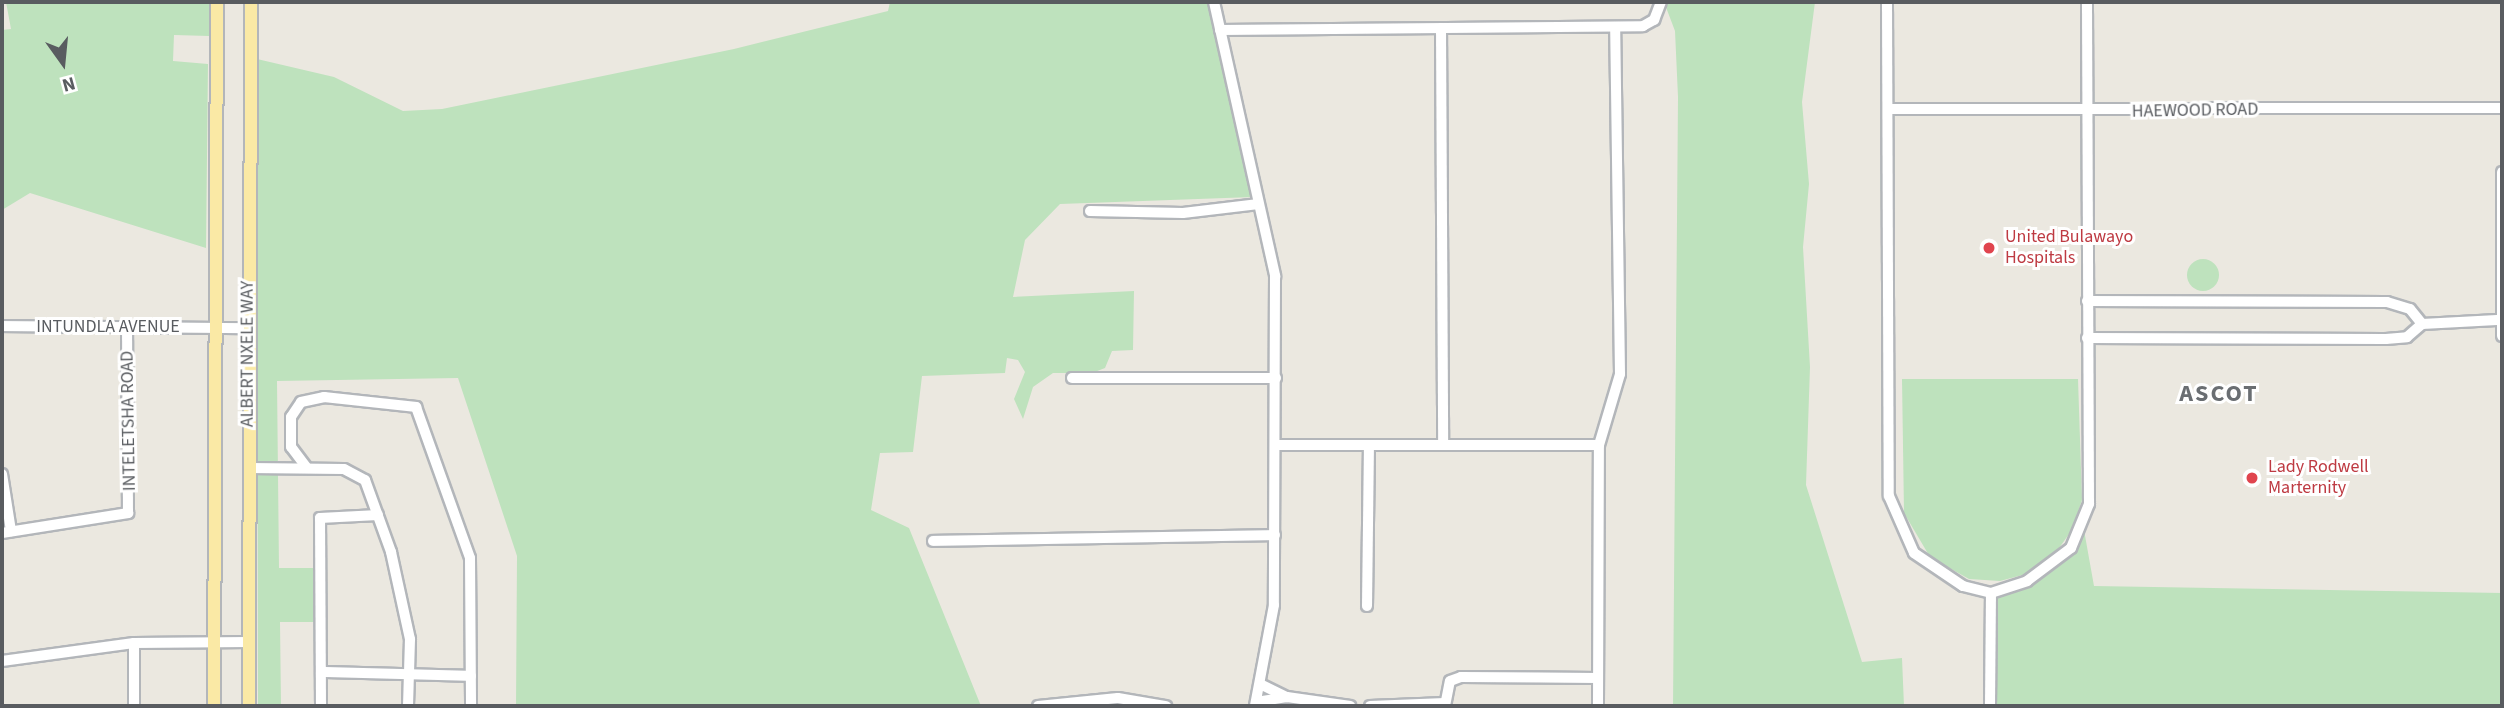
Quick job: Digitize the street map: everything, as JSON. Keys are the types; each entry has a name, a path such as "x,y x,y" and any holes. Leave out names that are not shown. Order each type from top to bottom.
{"main road":[{"name":"ALBERT NXELE WAY","path":"214,706 217,2"},
{"name":"ALBERT NXELE WAY","path":"249,706 247,328 251,2"}],"street":[{"path":"1214,2 1275,275 1273,633 1255,704 1287,697"},
{"path":"1220,30 1615,27 1654,20 1661,2"},
{"path":"1887,2 1889,496 1914,553 1963,586 1991,593 2048,569 2082,528 2088,504 2085,112 2087,2"},
{"path":"1598,706 1599,445 1620,374 1615,27"},
{"path":"1441,28 1443,445"},
{"name":"HAEWOOD ROAD","path":"1889,109 2085,112 2502,108"},
{"path":"2502,172 2497,320 2502,336"},
{"path":"1090,211 1184,213 1258,204"},
{"path":"2087,301 2387,302 2410,309 2422,324"},
{"path":"2087,338 2386,339 2407,337 2422,324 2497,320"},
{"name":"INTUNDLA AVENUE","path":"2,326 247,328"},
{"name":"INTELETSHA ROAD","path":"6,532 130,511 127,326"},
{"path":"1072,378 1276,378"},
{"path":"307,468 291,447 291,417 301,402 324,397 416,407 470,558 471,706"},
{"path":"1276,445 1599,445"},
{"path":"1367,606 1369,445"},
{"path":"249,468 307,468 360,474 378,515 402,596 411,673 408,706"},
{"path":"2,474 6,532"},
{"path":"321,706 320,518 378,515"},
{"path":"933,541 1275,536"},
{"path":"1990,706 1991,593"},
{"path":"2,662 135,643 249,642"},
{"path":"134,706 135,643"},
{"path":"321,672 471,676"},
{"path":"1370,706 1445,705 1450,681 1461,677 1598,678"},
{"path":"1260,684 1287,697 1350,706"},
{"path":"1038,706 1118,698 1166,706"}],"green space":[{"path":"6,2 210,2 209,36 174,35 173,61 208,64 206,248 30,193 2,210 2,30 11,29"},
{"path":"890,2 1207,2 1253,197 1060,204 1025,240 1013,297 1134,291 1133,350 1112,351 1105,368 1092,373 1053,373 1033,387 1023,419 1014,399 1025,372 1018,360 1007,358 1005,373 922,376 913,452 880,453 871,510 909,528 981,706 516,706 517,556 458,378 277,381 279,568 319,568 319,622 280,622 281,706 258,706 257,59 334,77 403,111 442,109 734,49 888,11"},
{"path":"1664,2 1815,2 1802,102 1809,184 1803,247 1810,367 1806,485 1862,662 1902,658 1904,706 1673,706 1678,97 1675,31"},
{"path":"2203,259 2214,264 2219,275 2214,286 2203,291 2192,286 2187,275 2192,264"},
{"path":"1902,379 2078,379 2082,500 2072,530 2054,555 2030,573 2000,581 1969,579 1930,557 1904,513"},
{"path":"2084,530 2094,586 2502,593 2502,706 1995,706 1997,594 2050,571"}],"place":[{"name":"United Bulawayo Hospitals","path":"1989,248"},
{"name":"Lady Rodwell Marternity","path":"2252,478"}],"district":[{"name":"ASCOT","path":"2219,394"}]}
